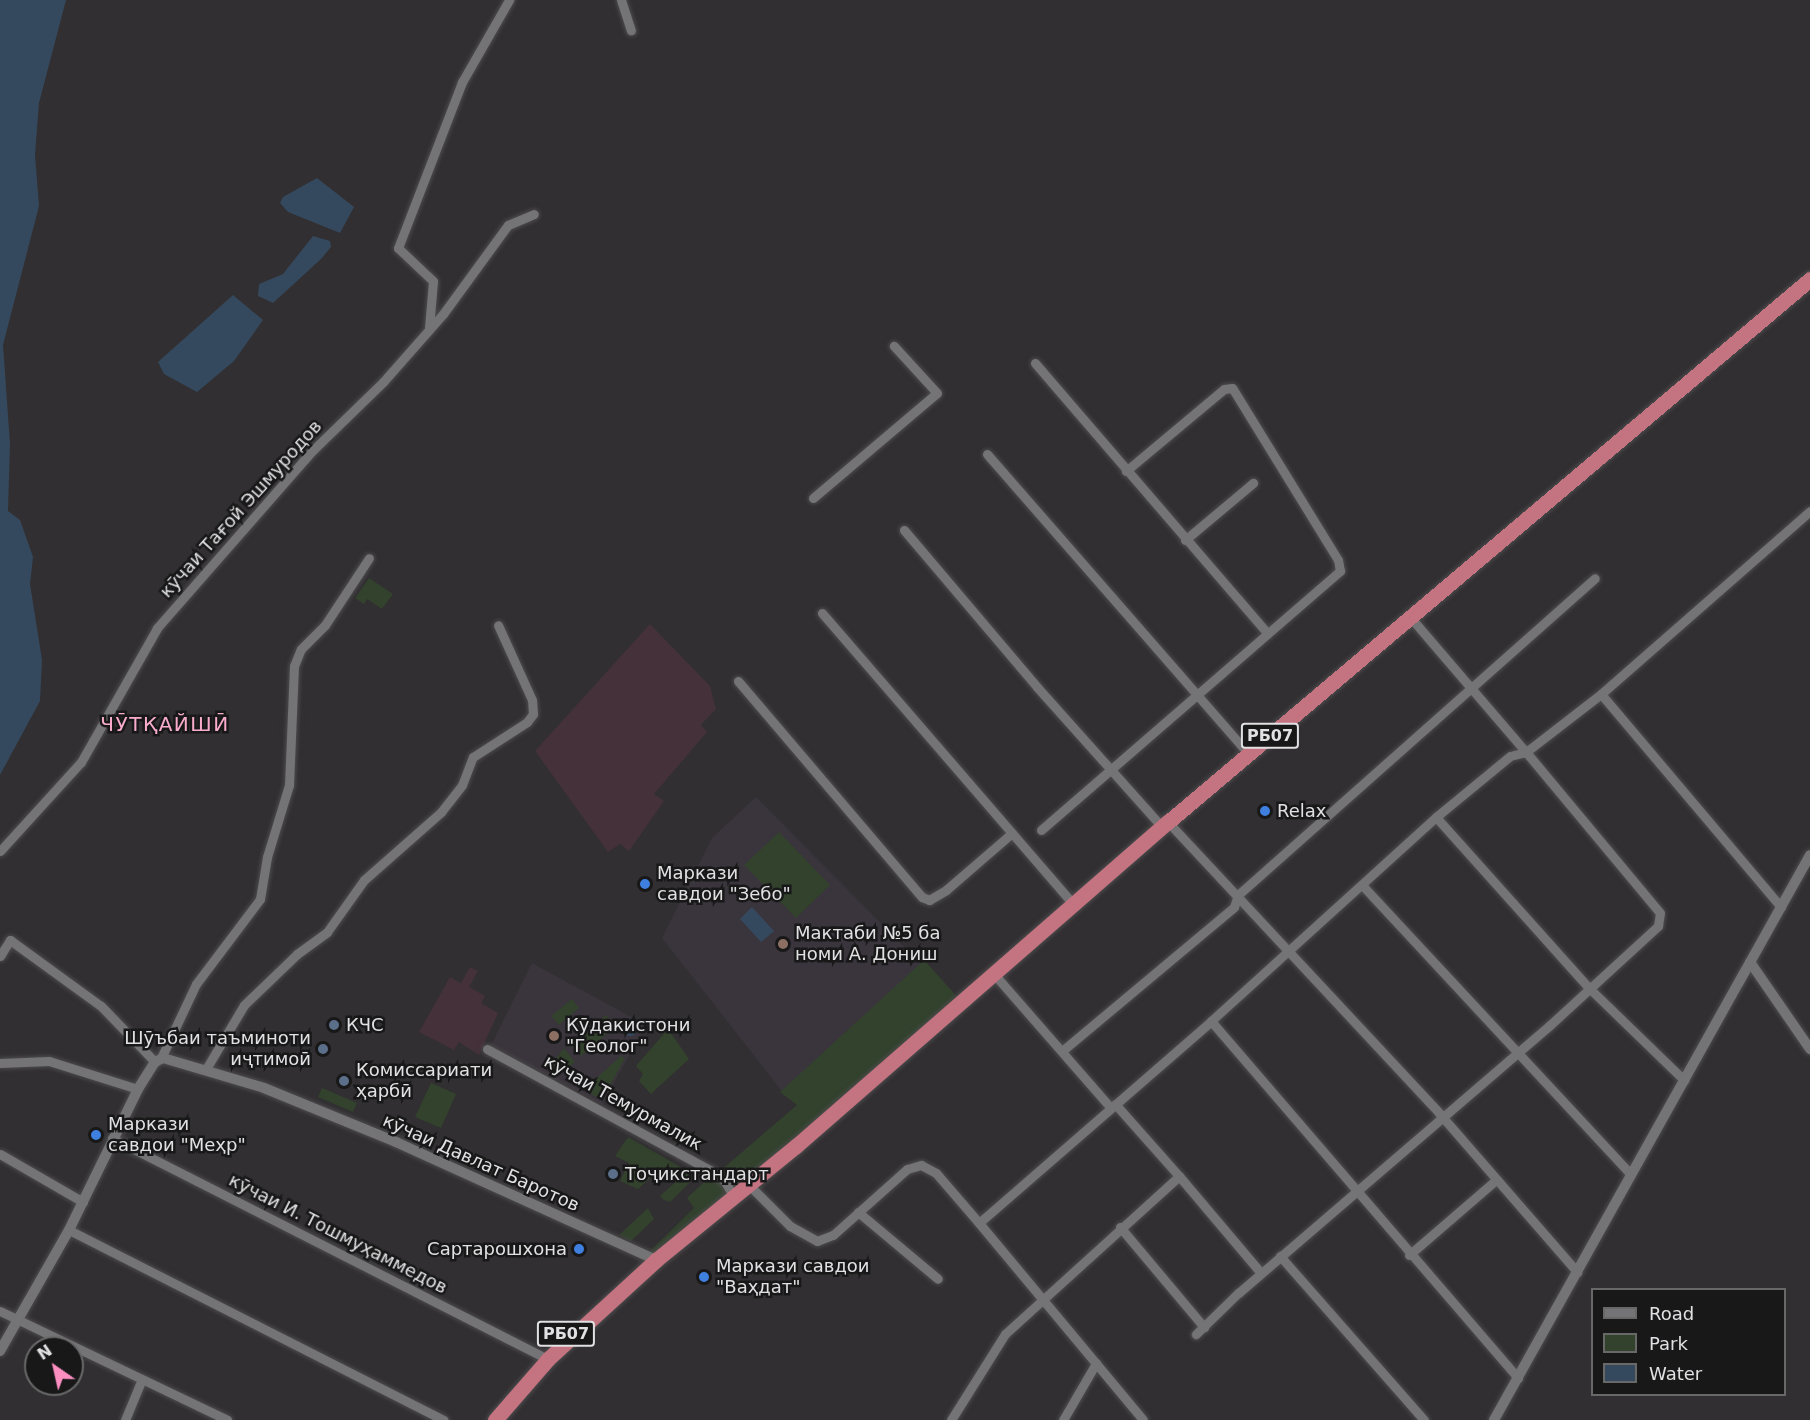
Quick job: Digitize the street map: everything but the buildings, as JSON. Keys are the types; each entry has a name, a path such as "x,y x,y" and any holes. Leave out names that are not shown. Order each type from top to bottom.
{"highway":[{"name":"РБ07","path":"487,1420 546,1357 656,1260 749,1185 1165,825 1810,279"},
{"name":"РБ07","path":"495,1420 546,1357"}],"street":[{"path":"429,328 433,281 398,248 462,82 509,0"},
{"path":"621,0 631,30"},
{"name":"кӯчаи Тағой Эшмуродов","path":"0,851 81,762 157,628 312,451 383,382 429,328 508,225 524,215 534,214"},
{"path":"813,498 936,393 894,346"},
{"path":"1035,363 1266,632"},
{"path":"1041,830 1266,632 1333,581 1340,571 1338,560 1238,392 1224,389 1126,471"},
{"path":"987,454 1249,754"},
{"path":"1185,540 1253,483"},
{"path":"979,1223 1211,1021 1436,817 1510,756 1526,752 1601,694 1810,511"},
{"path":"904,530 1110,769 1238,895 1441,1116 1577,1272"},
{"path":"0,1351 69,1230 112,1138 138,1089 158,1060 196,984 260,899 267,857 289,785 294,666 301,649 325,625 369,558"},
{"path":"1062,1051 1234,907 1238,895 1595,578"},
{"path":"822,613 1074,904"},
{"path":"1196,1334 1280,1256 1516,1054 1658,926 1660,913 1411,618"},
{"path":"206,1069 244,1005 297,954 327,932 364,880 441,812 462,785 473,757 527,722 533,714 532,700 498,625"},
{"path":"738,681 922,897 929,900 946,890 1012,833"},
{"path":"1601,694 1782,907"},
{"path":"1436,817 1588,987 1684,1080"},
{"path":"1494,1420 1810,855"},
{"path":"1362,885 1516,1054 1631,1174"},
{"path":"0,956 10,940 101,1006 158,1060"},
{"path":"1750,962 1810,1049"},
{"path":"994,974 1062,1051 1179,1176 1261,1273"},
{"path":"1211,1021 1408,1255 1518,1378"},
{"name":"кӯчаи Темурмалик","path":"487,1049 714,1173 724,1179 734,1197"},
{"name":"кӯчаи Давлат Баротов","path":"158,1060 206,1069 264,1088 396,1142 656,1260"},
{"path":"0,1063 49,1061 138,1089"},
{"name":"кӯчаи И. Тошмуҳаммедов","path":"112,1138 546,1357"},
{"path":"0,1154 83,1202"},
{"path":"749,1185 790,1226 810,1240 832,1235 907,1169 921,1165 936,1173 1143,1420"},
{"path":"951,1420 994,1348 1043,1298 1179,1176"},
{"path":"1408,1255 1496,1180"},
{"path":"858,1212 938,1279"},
{"path":"1120,1227 1204,1327"},
{"path":"69,1230 444,1420"},
{"path":"1280,1256 1424,1420"},
{"path":"0,1311 227,1420"},
{"path":"1063,1420 1096,1363"},
{"path":"125,1420 142,1379"}],"shaded area":[{"path":"650,624 710,686 716,709 701,725 707,732 654,794 664,801 629,851 620,844 608,852 535,751"},
{"name":"Мактаби №5 ба номи А. Дониш","path":"756,797 930,973 788,1099 662,938 712,838"},
{"path":"532,963 646,1025 602,1104 491,1045"},
{"path":"470,967 478,971 469,987 485,996 481,1003 498,1013 479,1055 459,1042 454,1050 419,1032 450,977 461,983"}],"green space":[{"path":"369,578 393,594 382,609 367,599 364,604 355,598"},
{"path":"779,832 830,885 796,918 744,865"},
{"path":"924,960 961,1001 735,1193 719,1172 797,1105 780,1092"},
{"path":"572,999 579,1008 559,1025 551,1016"},
{"path":"606,1015 616,1026 581,1056 572,1046"},
{"path":"668,1029 689,1059 651,1094 639,1081 643,1074 636,1066"},
{"path":"564,1048 575,1062 561,1072 545,1063 549,1057 555,1060"},
{"path":"621,1056 625,1058 602,1100 583,1090"},
{"path":"431,1083 456,1094 441,1128 415,1117"},
{"path":"322,1088 357,1103 353,1112 318,1097"},
{"path":"628,1137 686,1170 675,1180 662,1167 638,1189 620,1181 629,1163 615,1156"},
{"path":"689,1170 698,1174 670,1202 664,1200 660,1196"},
{"path":"714,1173 734,1197 656,1260 645,1256 694,1208 687,1198"},
{"path":"648,1208 654,1219 631,1241 619,1235"}],"water":[{"path":"0,0 66,0 39,103 35,155 39,206 3,345 10,444 8,511 20,520 33,557 30,584 42,660 40,701 0,775"},
{"path":"317,178 354,207 340,233 288,212 280,203 283,197"},
{"path":"313,236 330,241 331,247 321,259 273,303 258,296 259,284 283,274"},
{"path":"233,295 263,320 234,361 197,392 164,374 158,362"},
{"path":"752,907 774,931 761,942 740,919"},
{"path":"630,1018 636,1021 639,1027 636,1033 630,1036 624,1033 621,1027 624,1021"}],"place":[{"name":"Relax","path":"1265,811"},
{"name":"Маркази савдои \"Зебо\"","path":"645,884"},
{"name":"Мактаби №5 ба номи А. Дониш","path":"783,944"},
{"name":"КЧС","path":"334,1025"},
{"name":"Кӯдакистони \"Геолог\"","path":"554,1036"},
{"name":"Шӯъбаи таъминоти иҷтимоӣ","path":"323,1049"},
{"name":"Комиссариати ҳарбӣ","path":"344,1081"},
{"name":"Маркази савдои \"Меҳр\"","path":"96,1135"},
{"name":"Тоҷикстандарт","path":"613,1174"},
{"name":"Сартарошхона","path":"579,1249"},
{"name":"Маркази савдои \"Ваҳдат\"","path":"704,1277"}],"district":[{"name":"ЧӮТҚАЙШӢ","path":"165,724"}]}
